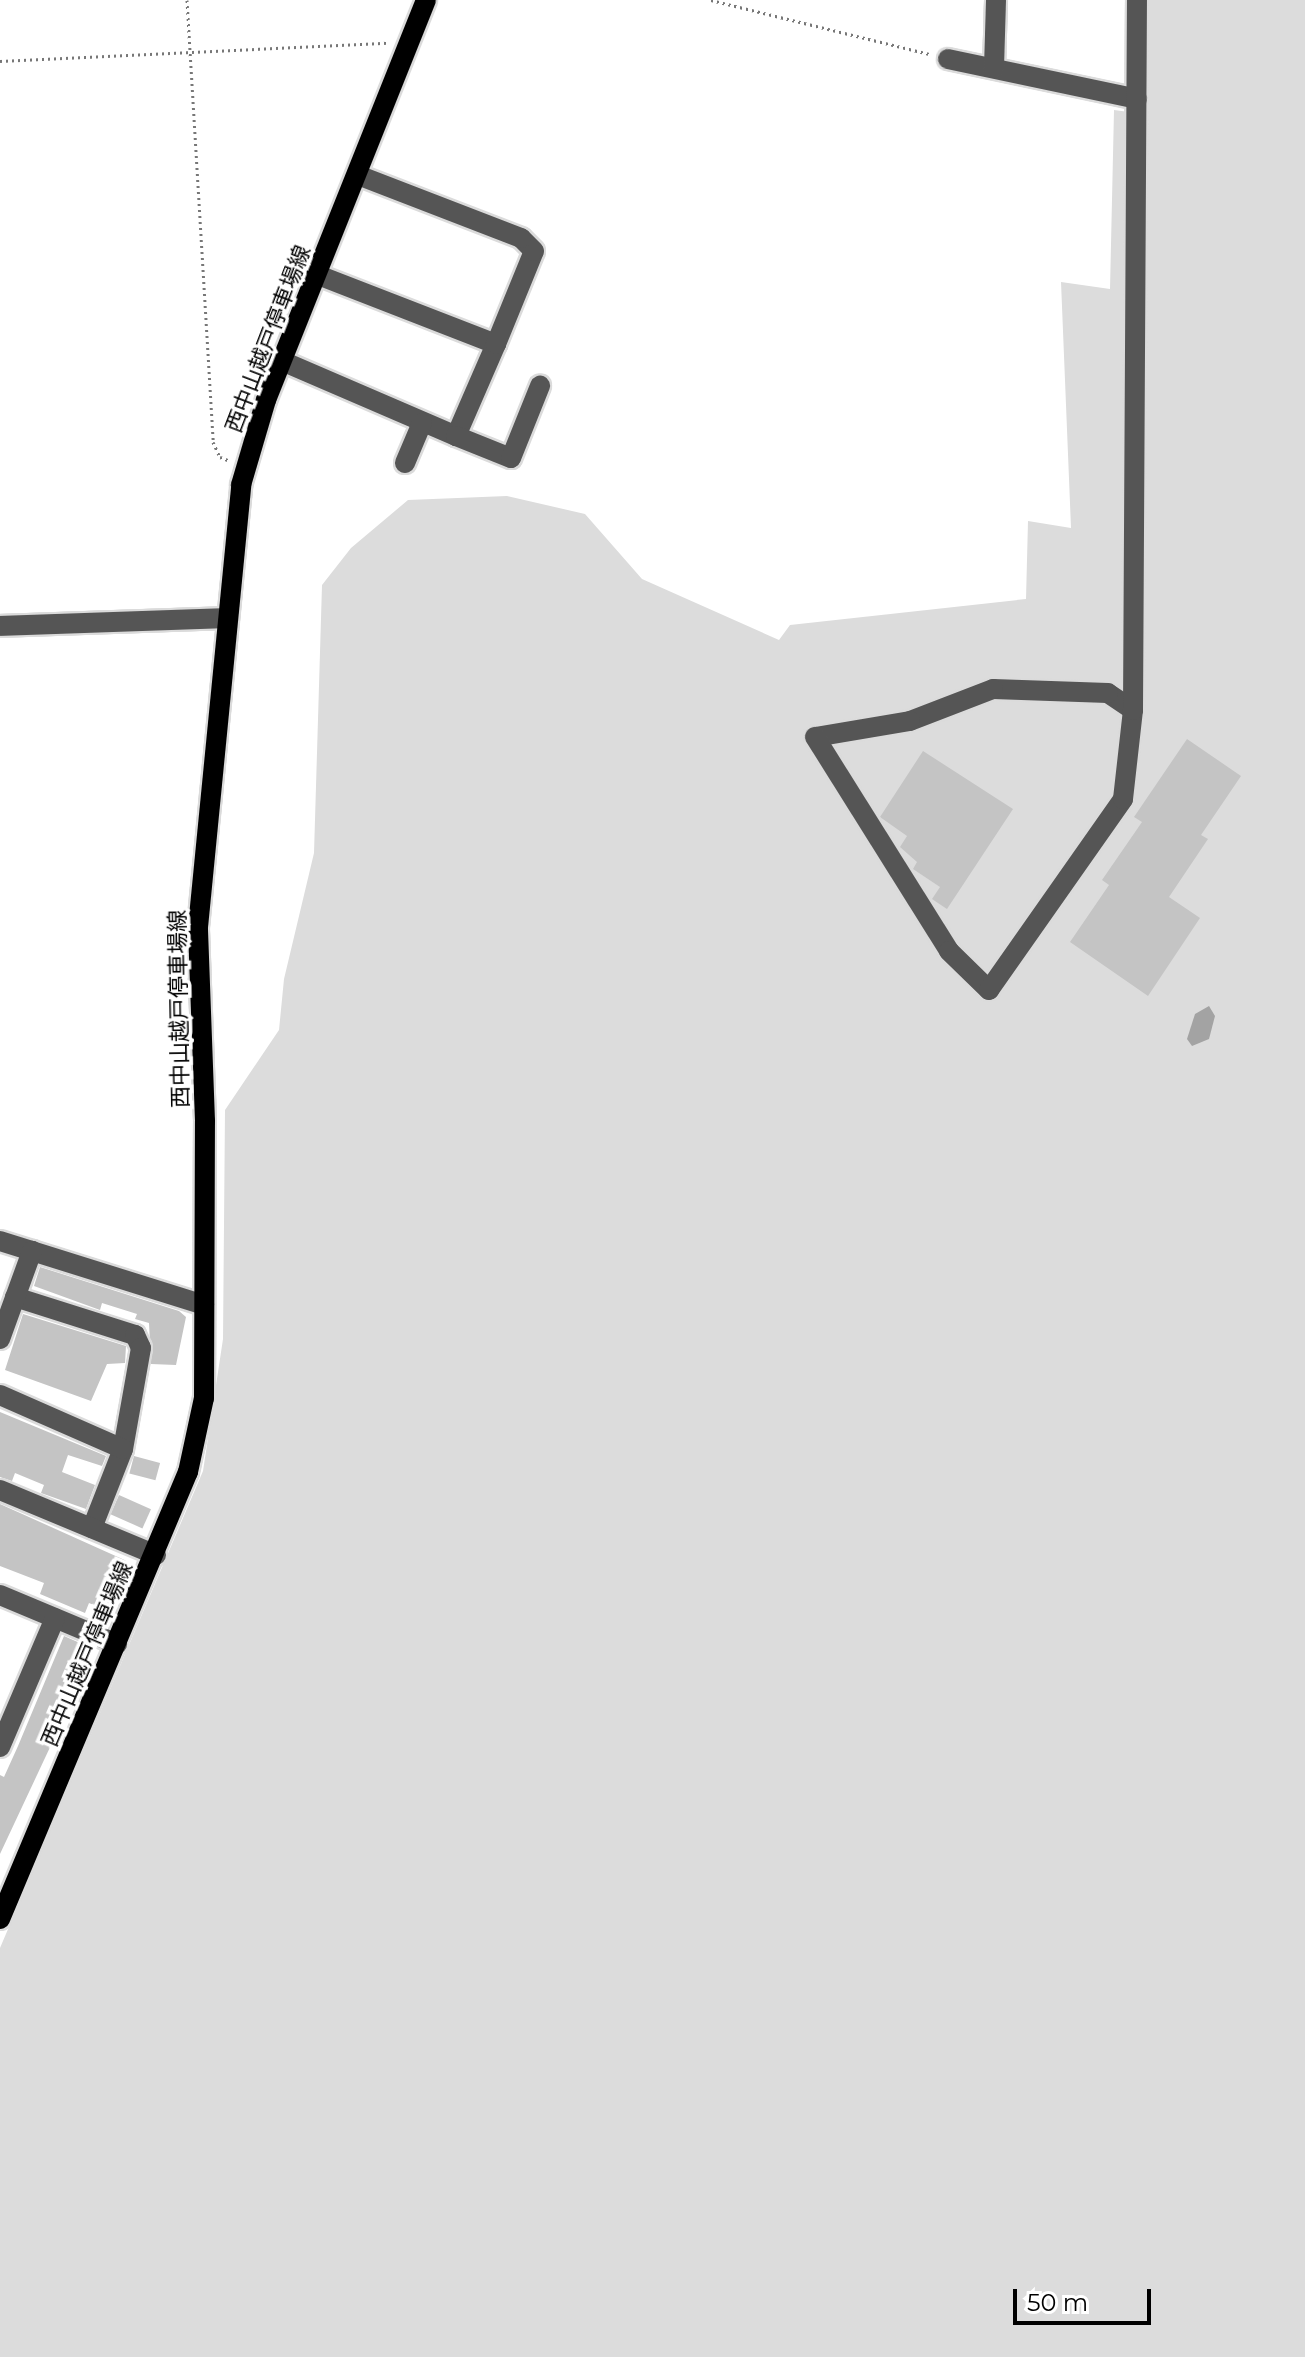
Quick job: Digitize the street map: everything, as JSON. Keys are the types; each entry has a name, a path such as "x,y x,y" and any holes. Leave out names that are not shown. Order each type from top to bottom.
{"main road":[{"name":"西中山越戸停車場線","path":"0,1919 156,1555 188,1472 204,1398 205,1121 198,927 226,618 246,467 282,361 412,42 426,0"}],"street":[{"path":"994,68 996,0"},
{"path":"1133,710 1108,693 993,689 910,721 815,737 949,951 989,990 1123,799 1133,710 1137,0"},
{"path":"948,59 1137,99"},
{"path":"358,175 521,238 534,251 456,436"},
{"path":"318,275 496,344"},
{"path":"282,361 422,423 511,458 540,386"},
{"path":"405,463 422,423"},
{"path":"0,626 226,618"},
{"path":"0,1241 204,1305"},
{"path":"0,1339 32,1251"},
{"path":"15,1297 135,1335 141,1348 123,1449 92,1528"},
{"path":"0,1395 123,1449"},
{"path":"0,1490 156,1555"},
{"path":"0,1595 117,1644"},
{"path":"0,1747 7,1712 55,1618"}],"path":[{"path":"187,0 213,442 220,457 246,467"},
{"path":"711,0 948,59"},
{"path":"0,61 412,42"}],"shaded area":[{"path":"1146,0 1305,0 1305,2357 0,2357 0,1948 203,1471 223,1339 225,1110 279,1030 284,979 314,853 322,585 351,548 408,500 507,496 585,514 642,579 779,640 790,625 1026,599 1028,521 1071,528 1061,282 1110,289 1114,110 1144,114"},
{"path":"1209,1006 1215,1016 1209,1039 1192,1046 1187,1039 1195,1014"}],"building":[{"path":"1187,739 1241,776 1201,835 1208,839 1169,897 1200,918 1148,996 1070,942 1109,885 1102,880 1142,822 1134,817"},
{"path":"923,751 1013,809 947,909 932,899 940,887 913,869 917,862 900,847 907,836 880,817"},
{"path":"40,1267 179,1311 186,1317 176,1365 151,1364 149,1323 135,1319 137,1314 102,1303 100,1310 34,1286"},
{"path":"23,1314 126,1346 125,1363 107,1364 91,1401 5,1370"},
{"path":"0,1412 106,1456 102,1466 68,1455 62,1472 95,1485 86,1509 41,1493 44,1485 15,1473 12,1481 0,1477"},
{"path":"134,1456 160,1463 155,1480 129,1473"},
{"path":"119,1495 151,1509 142,1528 110,1514"},
{"path":"0,1504 129,1562 106,1610 89,1603 85,1613 40,1594 44,1583 0,1566"},
{"path":"64,1636 89,1647 52,1743 0,1854 0,1775 4,1777"}]}
